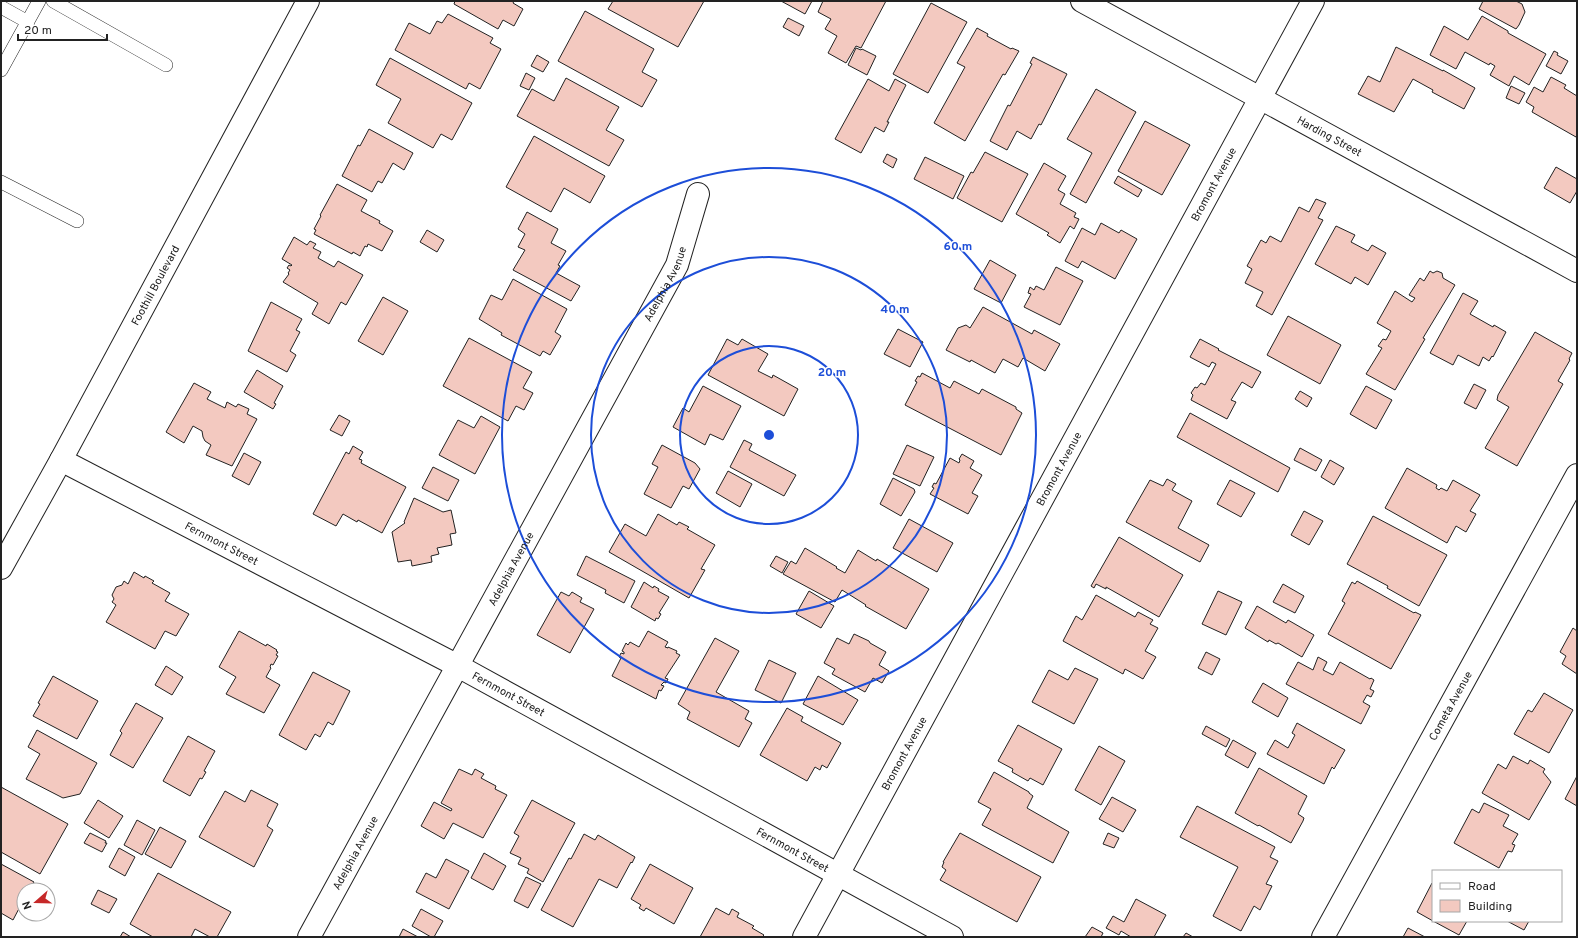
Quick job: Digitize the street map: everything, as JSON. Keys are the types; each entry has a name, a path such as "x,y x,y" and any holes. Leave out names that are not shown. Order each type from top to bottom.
{"street":[{"name":"Foothill Boulevard","path":"1,568 62,460 308,1"},
{"name":"Harding Street","path":"1082,1 1577,271"},
{"name":"Bromont Avenue","path":"804,937 1313,1"},
{"name":"Adelphia Avenue","path":"309,937 677,265 698,194"},
{"name":"Fernmont Street","path":"62,460 458,666 952,937"},
{"name":"Cometa Avenue","path":"1323,937 1577,475"}],"lane":[{"path":"1,70 39,1"},
{"path":"53,1 166,65"},
{"path":"1,7 28,22"},
{"path":"1,182 77,221"}],"building":[{"path":"455,1 514,1 513,3 523,9 514,26 503,20 498,29 454,4"},
{"path":"613,1 704,1 678,47 608,9"},
{"path":"781,1 812,1 805,14"},
{"path":"823,1 886,1 861,48 856,46 846,63 828,53 837,36 825,29 831,19 818,12"},
{"path":"1483,1 1516,1 1522,4 1525,12 1516,29 1479,9"},
{"path":"931,3 967,22 928,93 893,74"},
{"path":"585,11 654,49 642,72 657,80 642,107 558,61"},
{"path":"448,14 493,38 490,43 501,49 480,89 469,83 466,89 395,50 409,23 430,34 437,21 442,23"},
{"path":"1482,16 1508,31 1508,33 1546,54 1529,85 1514,76 1509,86 1490,75 1495,66 1490,63 1489,65 1465,52 1456,69 1430,55 1444,26 1468,40"},
{"path":"788,18 804,26 799,36 783,27"},
{"path":"977,28 988,34 987,36 1011,49 1012,48 1019,51 1005,75 1003,74 965,141 934,123 965,67 957,63"},
{"path":"1396,47 1443,70 1475,88 1464,109 1432,92 1433,90 1413,79 1394,112 1358,94 1368,76 1380,82"},
{"path":"856,48 862,49 876,56 867,75 848,65"},
{"path":"1554,51 1558,53 1557,55 1568,61 1561,74 1546,66"},
{"path":"537,55 549,62 543,72 531,66"},
{"path":"1033,57 1067,74 1041,125 1039,124 1031,139 1017,131 1007,150 990,141 1008,105 1010,106 1032,64 1030,63"},
{"path":"390,58 472,103 452,140 441,134 433,148 388,123 401,99 376,85"},
{"path":"526,73 535,78 529,90 520,86"},
{"path":"1551,77 1566,85 1564,88 1577,96 1576,137 1532,112 1534,107 1526,102 1534,87 1543,92"},
{"path":"566,78 619,107 606,130 624,140 609,166 517,116 532,89 554,101"},
{"path":"868,79 889,91 895,79 906,85 887,122 889,122 884,132 875,127 861,153 835,139"},
{"path":"1511,86 1525,93 1519,104 1506,98"},
{"path":"1096,89 1136,112 1086,203 1070,194 1092,153 1067,139"},
{"path":"1145,121 1190,145 1162,195 1118,171"},
{"path":"369,129 413,153 404,170 393,163 382,183 378,181 372,192 342,176 358,145 360,146"},
{"path":"534,136 605,176 590,203 564,188 551,212 506,187"},
{"path":"985,152 1028,174 1002,222 957,198 971,172 973,173"},
{"path":"887,154 897,159 893,168 883,162"},
{"path":"925,157 964,176 953,199 914,179"},
{"path":"1044,163 1066,176 1058,190 1065,194 1060,204 1076,213 1074,217 1079,219 1074,229 1070,226 1060,243 1047,235 1049,233 1016,214"},
{"path":"1556,167 1577,179 1577,191 1570,203 1544,188"},
{"path":"1118,176 1142,190 1138,197 1114,183"},
{"path":"337,184 367,200 361,211 380,221 379,223 393,231 382,251 368,244 367,247 365,246 360,256 353,252 352,254 314,234 316,230 314,229 321,216 320,215"},
{"path":"1316,199 1326,203 1318,218 1323,220 1272,315 1256,306 1263,292 1245,283 1252,269 1247,266 1261,240 1266,243 1270,236 1281,242 1299,207 1309,212"},
{"path":"527,212 558,229 551,243 566,251 558,265 560,266 556,273 580,286 571,301 513,270 525,250 518,247 525,234 518,229"},
{"path":"1101,223 1119,233 1121,230 1137,239 1115,279 1082,261 1078,268 1065,261 1082,228 1095,235"},
{"path":"1336,226 1355,235 1351,242 1368,251 1372,245 1386,253 1368,285 1355,277 1351,284 1315,264"},
{"path":"427,230 444,240 437,252 420,242"},
{"path":"294,237 307,245 310,241 316,244 313,248 321,252 318,258 334,267 338,261 363,275 346,305 341,302 329,324 312,314 318,303 283,282 289,274 288,273 290,270 287,268 289,265 292,265 282,259"},
{"path":"990,260 1016,275 1001,303 974,289"},
{"path":"1056,267 1083,281 1060,325 1024,307 1031,294 1028,293 1030,287 1034,290 1036,286 1044,290"},
{"path":"1430,271 1433,273 1437,271 1442,273 1443,278 1455,285 1423,338 1425,339 1395,390 1366,374 1382,348 1378,346 1383,339 1386,340 1391,331 1377,323 1395,291 1412,302 1415,298 1409,295 1420,278 1424,281"},
{"path":"513,279 567,309 555,332 561,336 550,355 543,351 540,356 501,335 502,333 479,319 491,295 502,300"},
{"path":"1463,293 1478,301 1470,314 1493,327 1494,325 1506,332 1493,357 1492,356 1489,361 1483,357 1479,366 1458,355 1453,365 1430,353"},
{"path":"383,297 408,311 383,355 358,341"},
{"path":"271,302 302,319 296,330 300,332 290,351 296,355 287,372 248,351"},
{"path":"983,307 1032,334 1034,330 1060,344 1045,371 1023,358 1018,367 1003,359 995,373 971,360 970,362 946,350 958,328 966,325 970,328"},
{"path":"1288,316 1341,345 1320,384 1267,355"},
{"path":"898,329 923,342 910,367 884,354"},
{"path":"1535,332 1572,353 1569,359 1570,360 1558,381 1563,384 1517,466 1485,448 1509,407 1497,400 1498,395"},
{"path":"469,338 532,372 523,388 533,393 524,410 516,406 508,421 443,386"},
{"path":"727,339 738,345 742,339 768,354 758,371 772,378 773,375 798,389 784,416 708,375"},
{"path":"1200,339 1261,372 1252,388 1242,382 1231,400 1236,402 1227,419 1191,400 1193,395 1191,393 1195,387 1197,388 1201,383 1205,385 1216,364 1212,362 1209,367 1190,357"},
{"path":"257,370 283,386 274,403 276,404 273,409 244,392"},
{"path":"922,373 950,388 954,381 979,394 982,389 1016,407 1016,409 1022,413 1001,455 905,405 917,382 915,381"},
{"path":"194,383 211,392 207,399 225,408 227,402 236,407 238,404 249,409 247,414 257,419 232,466 206,455 211,445 205,441 202,431 193,426 184,443 166,432"},
{"path":"1474,384 1486,390 1476,409 1464,403"},
{"path":"703,386 741,406 723,440 710,434 705,445 673,427 683,408 689,412"},
{"path":"1366,386 1392,400 1376,429 1350,414"},
{"path":"1300,391 1312,398 1307,407 1295,399"},
{"path":"1190,413 1290,468 1278,492 1177,437"},
{"path":"339,415 350,421 342,436 330,430"},
{"path":"481,416 500,427 475,474 439,455 458,420 474,428"},
{"path":"744,440 752,444 749,450 796,475 784,496 730,467"},
{"path":"662,445 695,463 700,469 689,489 683,486 671,508 644,494 658,467 652,464"},
{"path":"907,445 934,457 920,486 893,474"},
{"path":"353,446 363,452 359,459 362,460 361,463 406,487 382,533 343,514 336,526 313,514 346,452 349,454"},
{"path":"1300,448 1322,460 1316,471 1294,460"},
{"path":"244,453 261,462 249,485 232,476"},
{"path":"962,454 974,461 970,468 982,475 972,493 978,496 968,514 930,494 934,488 932,487 934,483 936,484 950,458 959,463 959,459"},
{"path":"1330,460 1344,468 1334,485 1321,477"},
{"path":"433,467 459,480 448,501 422,488"},
{"path":"1407,468 1437,485 1436,488 1439,490 1441,488 1447,491 1453,480 1480,495 1470,511 1476,514 1466,532 1456,526 1447,543 1385,508"},
{"path":"728,471 752,484 740,507 716,493"},
{"path":"893,478 914,489 915,492 901,516 880,504"},
{"path":"1167,479 1176,484 1172,490 1192,501 1178,528 1209,545 1200,562 1126,522 1150,480 1163,486"},
{"path":"1230,480 1255,493 1241,517 1217,504"},
{"path":"414,498 443,512 451,510 456,533 450,534 452,545 437,548 439,554 431,556 432,562 412,566 411,560 398,562 392,532 405,523 404,522"},
{"path":"1304,511 1323,521 1309,545 1291,535"},
{"path":"658,514 677,525 679,522 689,527 687,529 715,545 701,569 705,570 689,598 609,552 625,524 646,536"},
{"path":"1373,516 1447,555 1419,606 1387,588 1388,586 1347,564"},
{"path":"909,519 953,543 937,572 893,548"},
{"path":"1119,537 1183,575 1159,617 1106,587 1106,589 1096,584 1094,588 1091,586"},
{"path":"805,548 845,573 858,550 876,561 877,559 929,589 906,629 865,606 866,605 842,590 835,602 783,574 791,561 796,564"},
{"path":"586,556 635,581 624,603 605,593 606,590 577,575"},
{"path":"776,556 788,562 782,573 770,566"},
{"path":"134,572 144,578 145,576 154,581 152,583 170,593 165,601 189,614 176,636 165,631 155,649 106,622 116,605 112,602 114,599 112,595 116,587 122,585 124,581 128,584"},
{"path":"1357,581 1414,613 1415,612 1421,615 1391,669 1328,634 1345,603 1342,601 1352,582 1355,584"},
{"path":"644,582 653,588 654,586 659,589 658,591 669,597 659,613 661,614 655,621 631,607"},
{"path":"1283,584 1304,596 1295,613 1273,602"},
{"path":"809,591 834,606 821,628 796,614"},
{"path":"1218,591 1242,602 1226,635 1202,624"},
{"path":"561,592 569,596 572,592 582,598 580,602 594,609 570,653 537,635"},
{"path":"1096,595 1135,617 1138,612 1153,620 1150,624 1158,628 1145,651 1156,657 1143,679 1125,669 1123,674 1063,641 1076,616 1082,620"},
{"path":"1257,606 1286,623 1288,620 1314,635 1302,657 1278,643 1276,644 1269,640 1268,642 1245,628"},
{"path":"1573,628 1577,631 1577,674 1562,664 1566,656 1560,652"},
{"path":"239,631 266,646 267,644 278,652 276,655 278,656 273,665 271,664 271,668 266,677 280,685 264,713 226,694 236,677 219,667"},
{"path":"648,631 668,642 665,647 677,651 676,653 680,655 665,678 668,679 666,683 664,682 661,685 664,686 661,691 659,690 656,699 612,676 621,658 619,657 621,653 624,654 622,651 626,643 628,645 630,642 639,647"},
{"path":"854,634 869,641 886,652 879,665 889,671 882,683 873,678 865,692 832,674 835,669 824,663 837,638 849,644"},
{"path":"715,638 739,651 716,692 749,711 745,719 752,723 739,747 687,719 690,712 678,704"},
{"path":"1206,652 1220,659 1212,675 1198,668"},
{"path":"1318,657 1327,662 1323,670 1333,675 1340,662 1374,680 1370,689 1374,691 1371,697 1367,695 1363,702 1370,706 1361,724 1286,684 1298,662 1313,670"},
{"path":"769,660 796,673 781,703 755,690"},
{"path":"166,666 183,677 172,695 155,685"},
{"path":"1075,668 1098,679 1074,724 1032,702 1049,670 1068,680"},
{"path":"313,672 350,691 333,725 328,722 320,737 315,734 306,750 279,735"},
{"path":"53,676 98,701 77,739 33,716 40,704 38,703"},
{"path":"818,676 858,700 843,725 803,704"},
{"path":"1263,683 1288,698 1278,717 1252,702"},
{"path":"1544,693 1573,710 1549,753 1514,734 1528,710 1532,712"},
{"path":"136,703 163,718 133,768 110,755 122,733 120,731"},
{"path":"787,708 803,717 801,721 841,743 827,768 822,765 820,770 815,767 807,781 760,755"},
{"path":"1297,723 1345,750 1334,769 1332,767 1324,784 1267,754 1275,740 1288,748 1295,735 1292,733"},
{"path":"1018,725 1062,749 1043,785 1030,778 1028,781 1012,772 1013,769 998,761"},
{"path":"1206,726 1230,739 1226,747 1202,734"},
{"path":"37,730 97,763 80,794 63,798 26,779 40,754 28,747"},
{"path":"188,736 215,751 204,771 206,772 202,779 200,778 190,796 163,781"},
{"path":"1233,740 1256,753 1248,768 1225,755"},
{"path":"1099,746 1125,761 1101,805 1075,790"},
{"path":"1513,756 1528,764 1530,760 1545,769 1543,772 1551,782 1529,820 1482,793 1498,764 1506,769"},
{"path":"1259,768 1307,796 1298,814 1304,818 1303,821 1291,843 1235,813"},
{"path":"459,769 472,775 475,769 484,774 481,778 496,786 495,789 507,795 483,838 453,823 444,839 421,826 434,802 451,811 452,809 441,803"},
{"path":"994,772 1029,792 1033,796 1027,808 1069,832 1053,863 982,825 991,809 978,802"},
{"path":"1577,776 1577,806 1565,799"},
{"path":"1,787 68,824 40,874 1,852"},
{"path":"251,790 278,804 267,826 273,830 254,867 199,837 225,791 245,802"},
{"path":"1112,797 1136,810 1123,832 1099,819"},
{"path":"98,800 123,816 109,838 84,823"},
{"path":"532,800 575,823 543,882 527,873 529,869 518,864 521,858 510,853 519,836 514,833"},
{"path":"1484,803 1509,815 1503,826 1518,834 1512,844 1515,845 1512,852 1508,851 1499,868 1454,843 1472,809 1479,813"},
{"path":"1197,806 1275,847 1270,857 1278,861 1266,884 1272,886 1260,910 1254,906 1241,931 1213,916 1238,867 1180,837"},
{"path":"137,820 155,830 142,855 124,845"},
{"path":"160,827 186,841 171,868 145,854"},
{"path":"90,833 106,841 105,843 107,843 102,852 84,843"},
{"path":"960,833 1041,877 1017,922 940,880 946,870 942,867 943,862"},
{"path":"1108,833 1119,838 1114,848 1103,844"},
{"path":"584,834 595,840 598,835 635,857 617,888 599,879 573,927 541,910 569,858 571,859"},
{"path":"119,848 135,857 125,876 109,867"},
{"path":"484,853 506,866 493,890 471,878"},
{"path":"446,859 469,871 449,909 416,892 426,873 436,878"},
{"path":"1,864 34,882 16,882 16,914 13,920 1,913"},
{"path":"650,864 693,888 674,924 646,908 644,911 639,908 641,905 631,899"},
{"path":"158,873 231,912 217,937 210,937 195,929 191,937 153,937 130,924"},
{"path":"526,877 541,884 528,908 514,901"},
{"path":"1432,883 1432,920 1417,912"},
{"path":"98,890 117,899 109,913 91,904"},
{"path":"1136,899 1166,915 1154,937 1131,937 1121,931 1119,935 1106,928 1113,916 1124,922"},
{"path":"716,908 729,915 732,909 739,913 737,917 754,926 752,928 764,935 762,937 700,937"},
{"path":"421,909 443,921 434,937 431,937 412,926"},
{"path":"1435,922 1466,922 1459,935"},
{"path":"1509,922 1528,922 1524,930"},
{"path":"1092,927 1103,933 1101,937 1085,937"},
{"path":"1408,928 1425,937 1403,937"},
{"path":"403,929 418,937 399,937"},
{"path":"123,932 131,937 120,937"},
{"path":"1186,933 1193,937 1183,937"}]}
